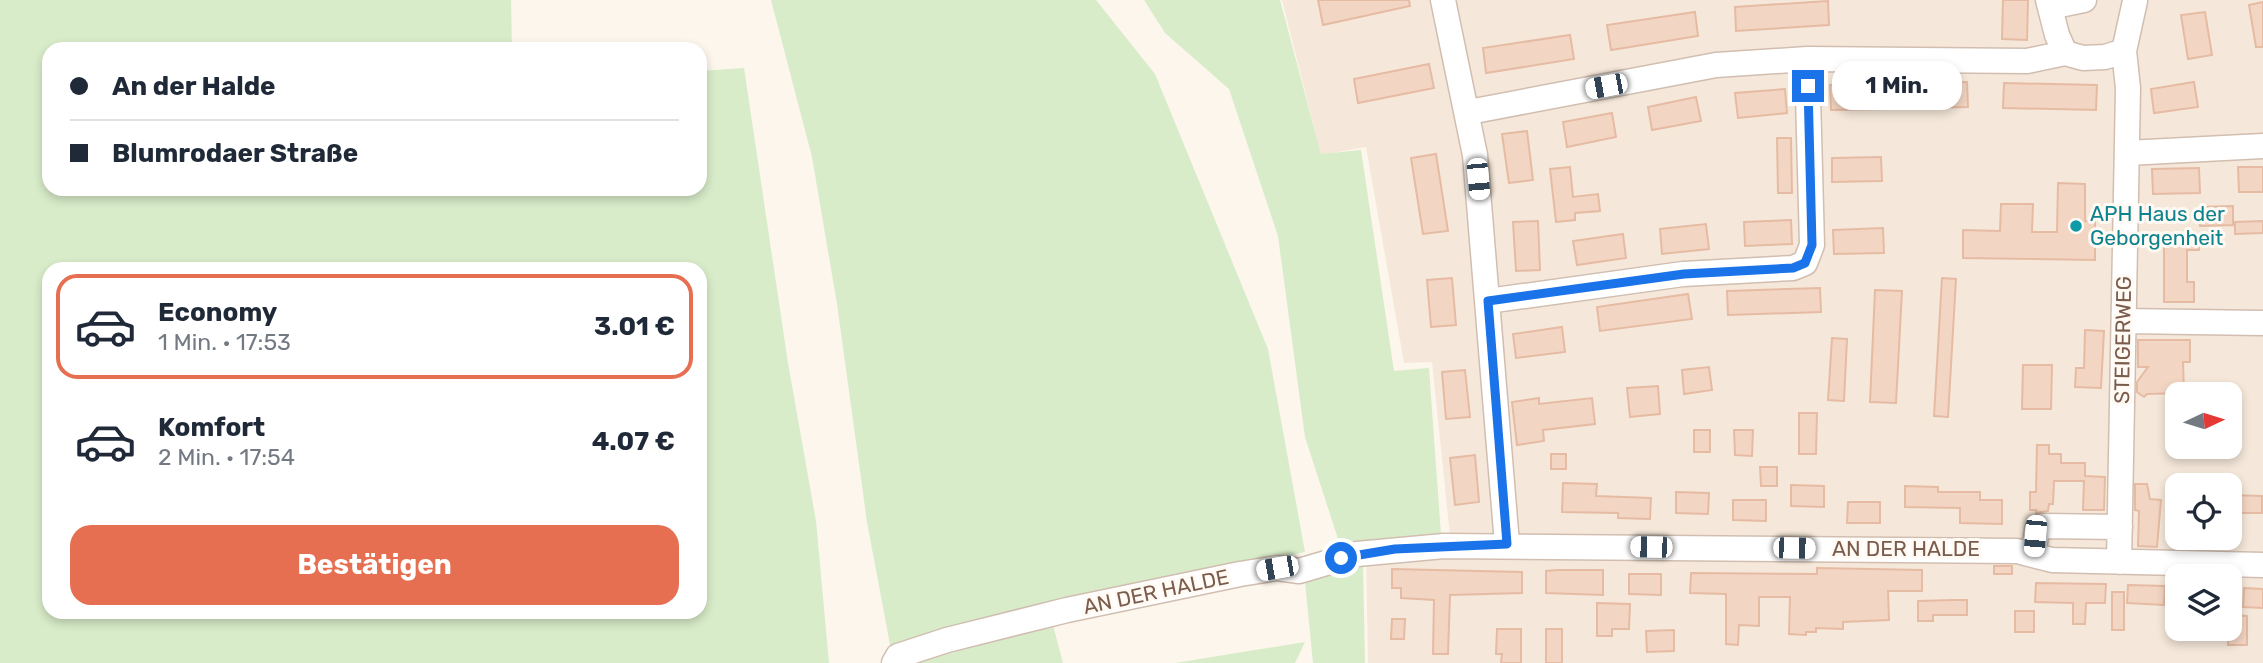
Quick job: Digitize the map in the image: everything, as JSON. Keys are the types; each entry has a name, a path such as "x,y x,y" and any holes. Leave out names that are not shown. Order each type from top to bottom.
{"street":[{"path":"1443,0 1469,112 1488,301 1507,544"},
{"path":"2065,53 2049,4 2084,0"},
{"name":"STEIGERWEG","path":"2119,562 2127,153 2124,51 2133,0"},
{"path":"1469,112 1716,65 1807,59 2027,61 2065,53 2083,58 2105,57 2124,51"},
{"path":"1488,301 1684,274 1793,268 1805,263 1812,245 1807,59"},
{"path":"2127,153 2263,146"},
{"path":"2123,321 2263,323"},
{"path":"2034,555 2037,530 2043,526 2120,527"},
{"name":"AN DER HALDE","path":"894,663 898,656 947,640 1240,574 1277,568 1299,571 1357,554 1395,549 1507,544 1992,550 2017,551 2052,560 2263,565"}],"shaded area":[{"path":"1282,0 2263,0 2263,663 1368,663 1366,546 1450,536 1432,362 1404,363 1366,147 1321,155"}],"green space":[{"path":"0,0 511,0 512,42 42,42 42,196 707,196 707,71 744,68 788,363 816,521 829,663 0,663"},
{"path":"771,0 1096,0 1155,74 1268,349 1305,552 1134,587 891,650 867,522 837,304 812,157"},
{"path":"1144,0 1280,0 1321,154 1361,150 1394,371 1429,368 1441,535 1340,545 1305,437 1278,236 1229,89 1165,33"},
{"path":"1363,564 1365,663 1313,663 1305,582"},
{"path":"1053,625 1063,663 913,663"},
{"path":"1305,642 1295,663 1175,663"}],"building":[{"path":"1318,0 1409,0 1410,6 1323,25"},
{"path":"2003,0 2028,0 2027,40 2002,39"},
{"path":"1828,1 1829,25 1736,31 1735,7"},
{"path":"2263,2 2263,47 2256,47 2249,5"},
{"path":"1695,12 1698,36 1611,50 1607,25"},
{"path":"2205,12 2212,55 2188,59 2181,15"},
{"path":"1570,35 1574,59 1486,73 1483,48"},
{"path":"1429,64 1434,88 1358,103 1354,79"},
{"path":"1967,82 1968,107 1924,108 1924,83"},
{"path":"2194,82 2198,107 2154,113 2151,89"},
{"path":"2004,83 2097,85 2096,110 2003,108"},
{"path":"1887,84 1888,109 1831,110 1830,85"},
{"path":"1785,89 1787,113 1738,118 1735,93"},
{"path":"1696,97 1701,121 1652,130 1648,107"},
{"path":"1612,113 1616,137 1567,147 1563,122"},
{"path":"1527,131 1533,180 1509,183 1502,134"},
{"path":"1777,138 1791,138 1792,193 1778,193"},
{"path":"1436,154 1448,231 1423,234 1411,158"},
{"path":"1881,157 1882,181 1832,182 1832,158"},
{"path":"1570,167 1573,197 1598,194 1600,211 1575,213 1575,220 1556,222 1550,169"},
{"path":"2238,167 2263,167 2263,192 2239,192"},
{"path":"2199,168 2200,193 2153,194 2152,169"},
{"name":"APH Haus der Geborgenheit","path":"2058,183 2085,184 2085,221 2095,221 2095,260 1963,258 1963,230 2000,231 2001,204 2033,204 2032,232 2057,232"},
{"path":"2233,206 2233,225 2200,226 2200,207"},
{"path":"1791,220 1792,244 1745,246 1744,222"},
{"path":"1538,221 1540,270 1516,271 1513,222"},
{"path":"2263,221 2263,233 2235,234 2235,222"},
{"path":"1706,224 1709,249 1662,254 1660,229"},
{"path":"1883,228 1884,253 1834,254 1833,230"},
{"path":"1623,234 1626,258 1577,265 1573,241"},
{"path":"2164,236 2199,236 2199,250 2187,250 2187,282 2194,282 2194,302 2164,302"},
{"path":"1452,278 1456,325 1431,327 1427,280"},
{"path":"1942,278 1956,279 1948,417 1934,416"},
{"path":"1820,288 1821,312 1728,315 1727,291"},
{"path":"1875,290 1902,291 1896,403 1870,402"},
{"path":"1688,294 1692,319 1600,331 1597,307"},
{"path":"1562,327 1565,352 1516,358 1513,334"},
{"path":"2085,330 2104,331 2101,388 2075,387 2076,368 2084,368"},
{"path":"1832,338 1847,339 1844,401 1828,400"},
{"path":"2138,340 2190,340 2190,362 2183,362 2184,382 2165,382 2165,394 2147,394 2144,397 2137,392 2137,382 2148,367 2138,367"},
{"path":"2023,365 2052,365 2051,409 2022,409"},
{"path":"1709,367 1712,390 1684,394 1682,370"},
{"path":"1465,370 1470,417 1446,419 1442,372"},
{"path":"1658,386 1660,414 1630,417 1627,388"},
{"path":"1539,398 1539,404 1592,398 1595,424 1543,430 1544,441 1517,445 1512,402"},
{"path":"1799,413 1817,413 1816,454 1799,454"},
{"path":"1694,430 1710,430 1710,452 1694,452"},
{"path":"1734,430 1753,430 1752,456 1735,455"},
{"path":"2037,445 2049,445 2049,454 2061,454 2061,463 2085,463 2085,476 2105,477 2104,510 2083,510 2084,481 2054,481 2053,504 2049,504 2048,511 2036,513 2036,510 2030,510 2030,492 2036,492"},
{"path":"1551,454 1566,454 1566,469 1551,469"},
{"path":"1475,455 1479,502 1455,505 1450,458"},
{"path":"1760,467 1777,467 1777,486 1761,486"},
{"path":"1563,483 1597,484 1596,496 1651,498 1650,519 1618,518 1618,513 1562,512"},
{"path":"2135,484 2147,484 2150,499 2161,500 2157,547 2138,546 2139,511 2135,510"},
{"path":"1791,485 1824,486 1824,507 1791,506"},
{"path":"1905,486 1938,487 1938,492 1980,492 1980,500 2002,500 2002,524 1960,523 1960,508 1905,507"},
{"path":"1676,492 1709,493 1708,514 1676,513"},
{"path":"2242,495 2262,496 2262,513 2242,513"},
{"path":"1733,500 1766,500 1766,521 1733,520"},
{"path":"1848,502 1880,502 1880,523 1847,523"},
{"path":"1994,566 2012,566 2012,574 1994,574"},
{"path":"1817,568 1922,570 1922,591 1888,591 1889,620 1843,622 1843,629 1816,628 1816,632 1806,632 1806,635 1789,634 1790,597 1759,597 1759,626 1739,625 1738,645 1726,644 1726,594 1690,593 1691,573 1817,574"},
{"path":"1392,569 1522,572 1522,593 1450,595 1448,654 1433,654 1434,600 1401,598 1401,588 1392,588"},
{"path":"1603,570 1603,595 1546,593 1546,571"},
{"path":"1629,574 1661,574 1661,595 1629,594"},
{"path":"2036,583 2106,584 2105,603 2086,603 2085,624 2073,624 2073,603 2035,602"},
{"path":"2128,585 2165,586 2164,605 2127,603"},
{"path":"2244,588 2263,589 2263,608 2243,607"},
{"path":"2112,592 2124,592 2124,630 2112,630"},
{"path":"1967,600 1967,615 1933,615 1933,621 1918,621 1918,601"},
{"path":"1597,603 1630,604 1629,629 1612,629 1612,636 1597,636"},
{"path":"2015,611 2034,611 2034,632 2015,632"},
{"path":"2242,616 2247,616 2247,645 2228,645 2228,641 2242,641"},
{"path":"1392,619 1405,619 1404,639 1391,639"},
{"path":"1497,629 1521,629 1521,663 1501,663 1502,654 1496,654"},
{"path":"1546,629 1562,629 1562,663 1546,663"},
{"path":"1674,630 1674,651 1647,652 1646,631"}],"place":[{"name":"APH Haus der Geborgenheit","path":"2076,226"}],"route":[{"path":"1341,558 1395,549 1507,544 1488,301 1684,274 1793,268 1805,263 1812,245 1808,86"}]}
